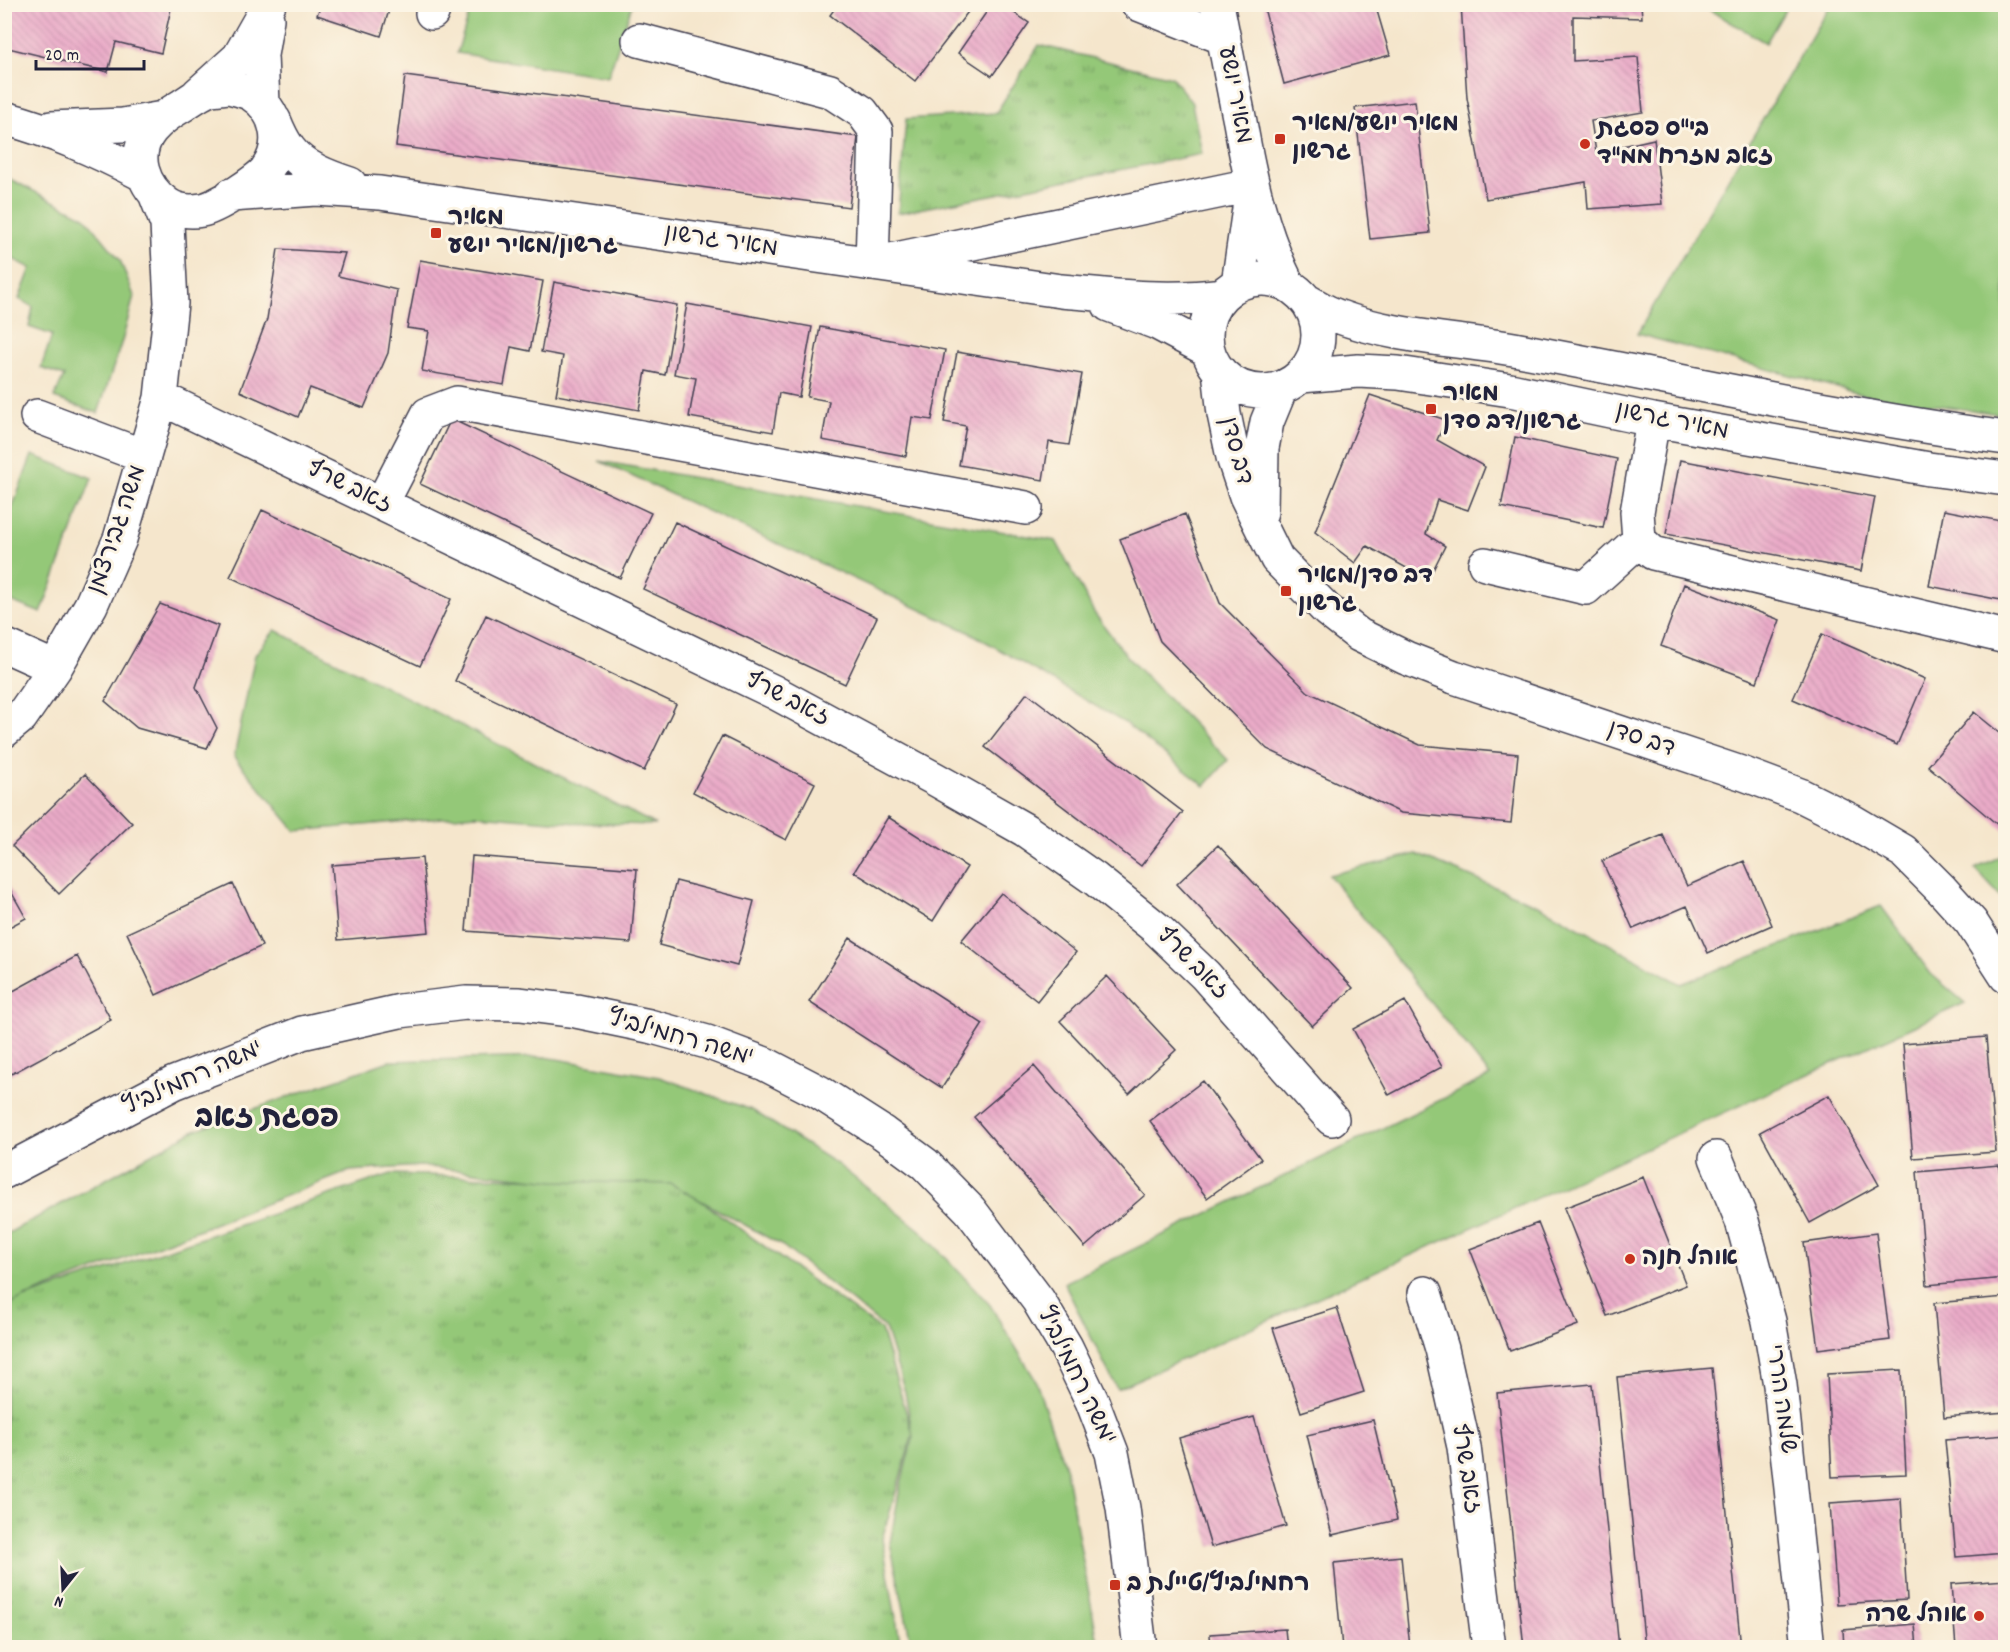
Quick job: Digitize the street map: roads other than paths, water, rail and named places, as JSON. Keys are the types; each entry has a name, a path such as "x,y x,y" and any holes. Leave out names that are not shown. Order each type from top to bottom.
{"street":[{"path":"195,97 238,57 269,4"},
{"path":"5,118 42,128 104,154 150,186 171,207 186,211 218,203 254,182 267,170 275,154 277,137 268,112 261,55 269,4"},
{"path":"1138,4 1224,38"},
{"name":"מאיר יושע","path":"1217,4 1251,185 1263,228 1275,259 1298,293"},
{"path":"639,40 830,91 862,112 876,131 872,264 1251,185"},
{"path":"150,186 141,165 142,147 150,131 162,118 195,97 211,89 229,87 249,93 268,112"},
{"name":"מאיר גרשון","path":"268,112 290,150 303,163 331,178 381,193"},
{"path":"42,128 123,125 162,118"},
{"name":"מאיר יושע","path":"1230,289 1245,245 1251,185"},
{"name":"משה גבירצמן","path":"4,732 21,717 55,668 92,605 120,539 161,398 171,303 167,224 150,186"},
{"name":"מאיר גרשון","path":"218,203 316,189 381,193 1061,291 1137,298 1188,299 1230,289"},
{"name":"משה גבירצמן","path":"171,303 186,250 218,203"},
{"path":"1255,279 1272,279 1298,293 1317,324 1317,348 1311,363 1291,382 1268,391 1248,389 1229,380 1214,361 1206,336 1213,307 1230,289 1255,279"},
{"name":"מאיר גרשון","path":"1061,291 1098,301 1157,324 1214,361"},
{"name":"מאיר גרשון","path":"1298,293 1335,316 1401,333 1517,350 1842,412 2006,438"},
{"name":"דב סדן","path":"1214,361 1233,457 1261,529 1277,559 1327,610 1368,640 1406,658 1454,677 1744,774 1800,795 1852,821 1903,851 1971,922 2006,976"},
{"name":"מאיר גרשון","path":"1291,382 1358,371 1398,373 1510,390 1653,420 1929,469 2006,479"},
{"name":"דב סדן","path":"1261,529 1260,480 1262,448 1267,422 1291,382"},
{"name":"זאב שרף","path":"161,398 774,692 935,778 1025,830 1095,879 1156,927 1213,984 1332,1119"},
{"path":"382,504 428,414 457,403 1026,508"},
{"path":"37,416 144,456"},
{"path":"1653,420 1637,512 1639,540 1653,553 2006,637"},
{"path":"1485,564 1587,588 1639,540"},
{"path":"4,645 55,668"},
{"name":"משה רחמילביץ'","path":"4,1172 174,1083 302,1033 400,1011 466,1003 520,1004 576,1011 707,1041 765,1064 819,1092 884,1133 925,1164 970,1210 1038,1300 1092,1401 1112,1453 1123,1508 1140,1647"},
{"name":"שלמה הררי","path":"1716,1158 1742,1221 1769,1321 1780,1385 1808,1647"},
{"name":"זאב שרף","path":"1425,1293 1442,1349 1464,1447 1489,1647"}],"place":[{"name":"מאיר יושע/מאיר גרשון","path":"1280,139"},
{"name":"בי\"ס פסגת זאב מזרח ממ\"ד","path":"1585,144"},
{"name":"מאיר גרשון/מאיר יושע","path":"436,233"},
{"name":"מאיר גרשון/דב סדן","path":"1431,409"},
{"name":"דב סדן/מאיר גרשון","path":"1286,591"},
{"name":"אוהל חנה","path":"1630,1259"},
{"name":"רחמילביץ/טיילת ב","path":"1115,1585"},
{"name":"אוהל שרה","path":"1979,1616"}],"district":[{"name":"פסגת זאב","path":"267,1120"}]}
